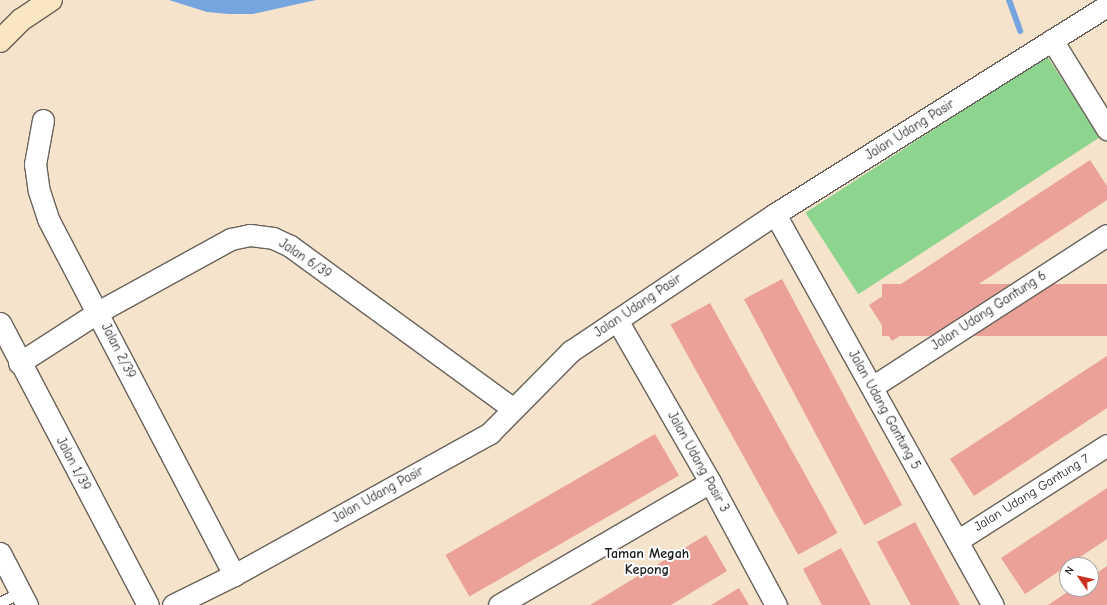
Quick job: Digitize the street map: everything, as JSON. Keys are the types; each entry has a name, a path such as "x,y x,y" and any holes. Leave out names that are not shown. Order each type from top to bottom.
{"street":[{"path":"0,41 22,20 51,0"},
{"name":"Jalan Udang Pasir","path":"173,605 234,575 490,433 512,408 571,351 775,214 1107,6"},
{"path":"1052,40 1107,129"},
{"name":"Jalan 2/39","path":"43,120 35,164 39,191 48,218 234,575"},
{"name":"Jalan Udang Gantung 5","path":"775,214 993,605"},
{"name":"Jalan 6/39","path":"19,363 98,312 230,239 250,235 273,238 290,246 512,408"},
{"name":"Jalan Udang Gantung 6","path":"872,387 1107,235"},
{"name":"Jalan Udang Pasir 3","path":"617,320 710,482 776,605"},
{"name":"Jalan 1/39","path":"0,323 19,363 148,605"},
{"name":"Jalan Udang Gantung 7","path":"957,541 1107,445"},
{"path":"499,605 710,482"},
{"path":"0,553 24,599"}],"lane":[{"path":"0,603 24,599"}],"green space":[{"path":"1047,56 1100,137 858,294 805,213"}],"water":[{"path":"169,0 316,0 253,14 229,14 207,12"}],"building":[{"path":"1090,160 1107,186 1107,200 892,341 869,305"},
{"path":"782,279 902,505 864,525 744,299"},
{"path":"882,284 1107,284 1107,336 882,336"},
{"path":"710,303 838,533 798,555 671,325"},
{"path":"1107,356 1107,408 974,496 950,459"},
{"path":"655,434 679,476 469,597 445,555"},
{"path":"1107,488 1107,539 1080,557 1059,557 1059,571 1025,594 1001,558"},
{"path":"915,522 960,605 911,605 877,542"},
{"path":"706,535 727,571 671,605 590,605"},
{"path":"841,548 871,605 822,605 803,569"},
{"path":"1107,566 1107,605 1048,605 1060,597 1099,597 1099,572"},
{"path":"739,588 749,605 711,605"}],"waterway":[{"path":"1009,0 1020,31"}],"district":[{"name":"Taman Megah Kepong","path":"647,562"}]}
